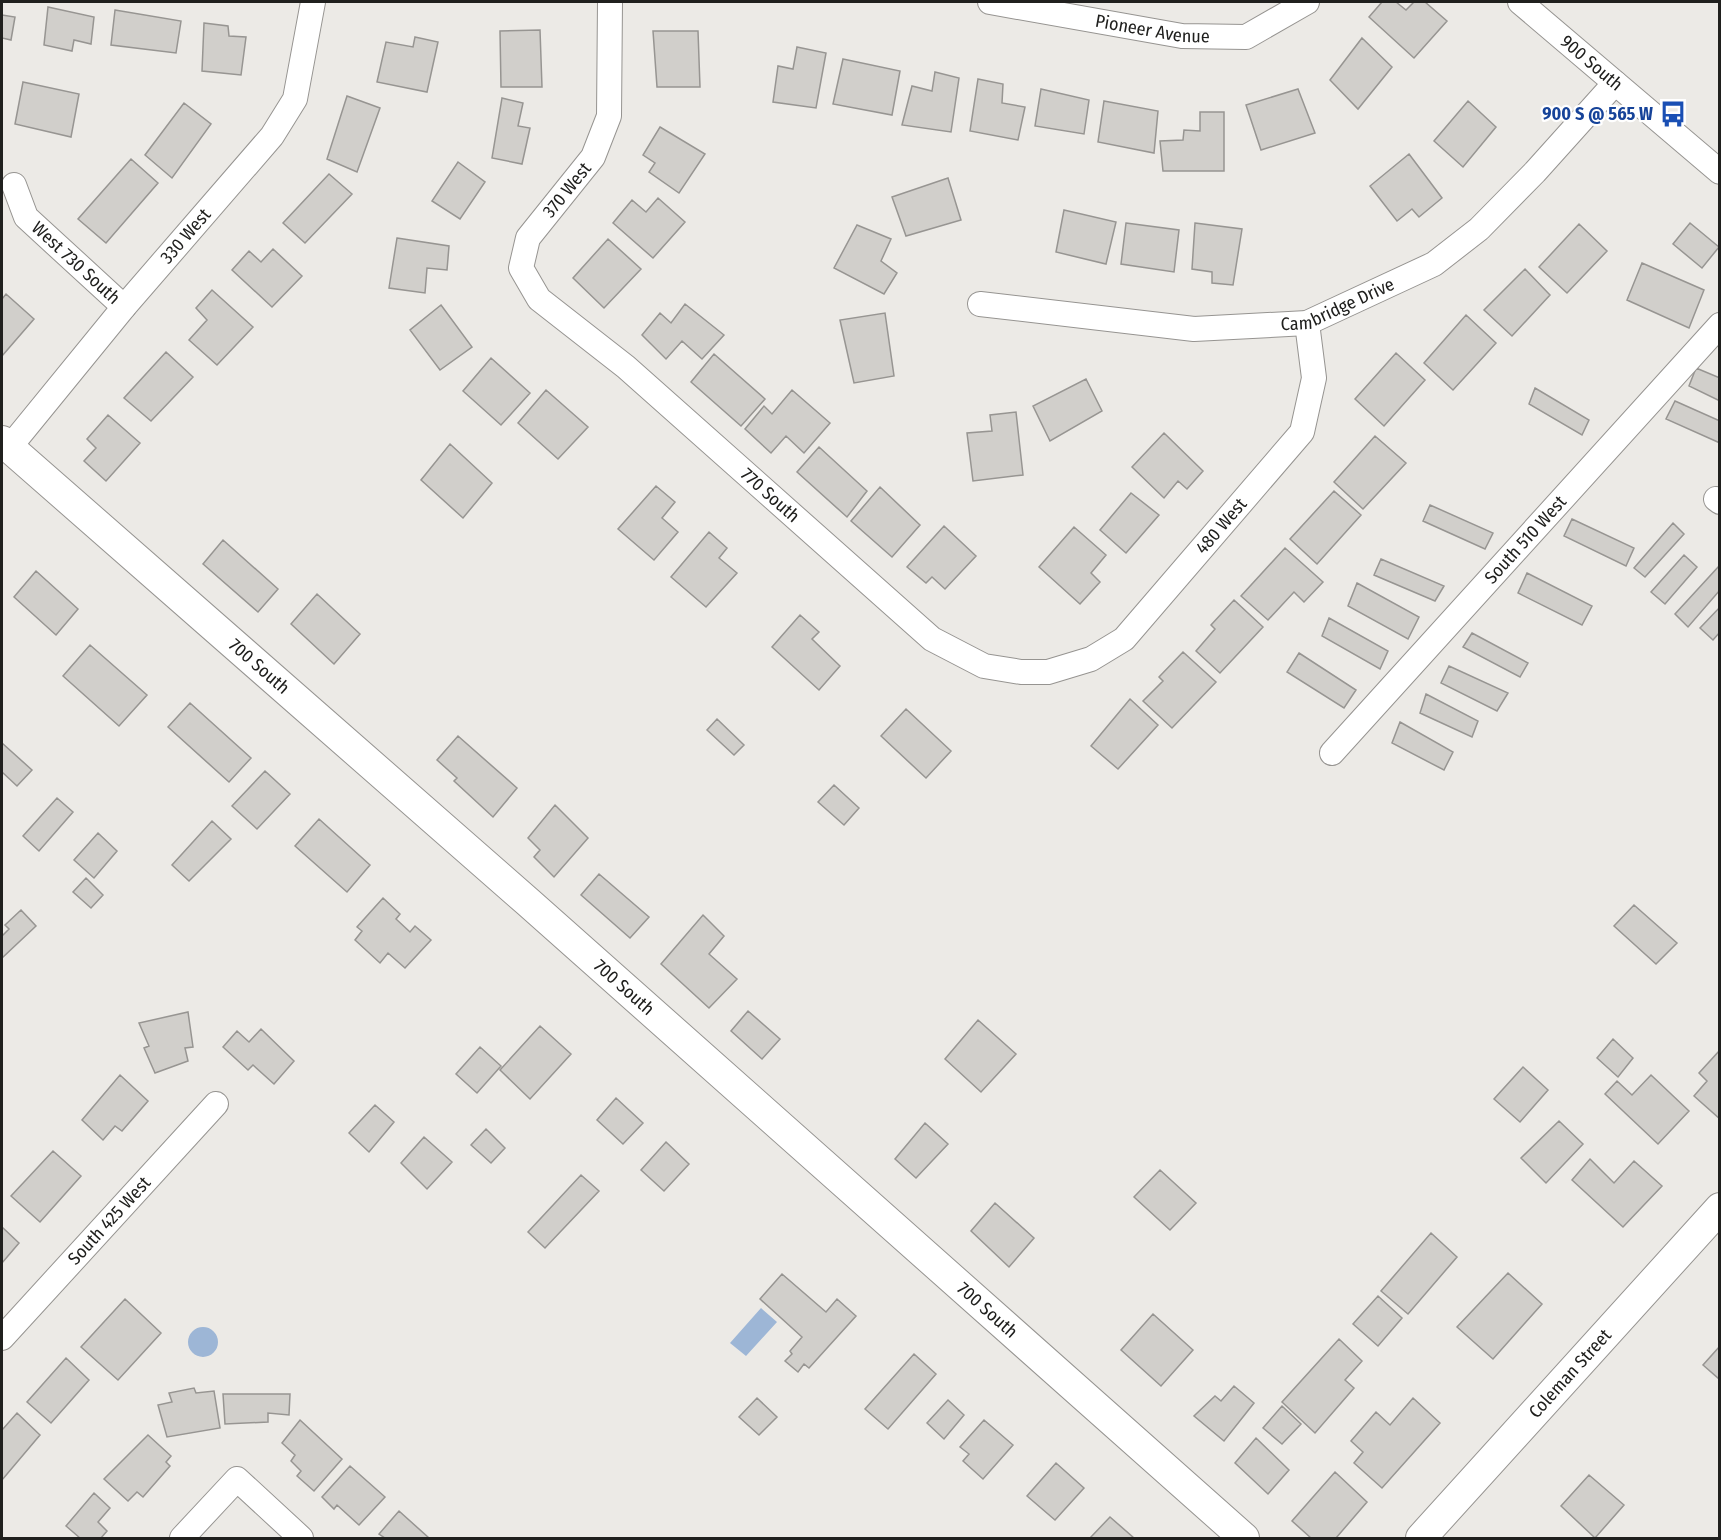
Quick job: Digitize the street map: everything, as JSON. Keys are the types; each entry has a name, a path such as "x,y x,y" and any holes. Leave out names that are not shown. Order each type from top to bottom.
{"street":[{"name":"330 West","path":"5,445 272,136 295,99 313,2"},
{"name":"370 West","path":"520,268 528,238 593,157 609,116 612,46 610,2"},
{"name":"Pioneer Avenue","path":"990,2 1028,4 1182,36 1246,37 1307,2"},
{"name":"900 South","path":"1520,2 1719,172"},
{"name":"Cambridge Drive","path":"980,304 1194,329 1307,323 1434,264 1479,229 1535,172 1615,83"},
{"name":"West 730 South","path":"14,185 26,217 124,307"},
{"name":"770 South","path":"520,268 539,299 626,367 932,639 984,666 1022,672 1048,672"},
{"name":"480 West","path":"1048,672 1091,659 1124,639 1302,432 1314,378 1307,323"},
{"name":"South 510 West","path":"1332,753 1719,325"},
{"name":"700 South","path":"5,445 537,910 1244,1539"},
{"name":"South 425 West","path":"2,1338 216,1104"},
{"name":"Coleman Street","path":"1421,1539 1719,1208"},
{"path":"182,1539 237,1479 301,1539"}],"water":[{"path":"761,1308 777,1322 746,1356 730,1343"},
{"path":"203,1327 214,1331 218,1342 214,1353 203,1357 192,1353 188,1342 192,1331"}],"building":[{"path":"1382,2 1396,2 1406,10 1414,2 1425,2 1447,21 1414,58 1369,17"},
{"path":"48,7 94,17 91,44 74,40 72,51 44,45"},
{"path":"115,10 181,21 176,53 111,45"},
{"path":"2,15 15,17 11,40 2,38"},
{"path":"204,23 228,26 229,36 246,37 241,75 202,71"},
{"path":"540,30 542,87 501,87 500,31"},
{"path":"653,31 698,31 700,87 657,87"},
{"path":"415,37 438,42 427,92 377,82 386,42 413,47"},
{"path":"1362,38 1392,67 1358,109 1330,80"},
{"path":"797,47 826,53 816,108 773,102 778,66 793,69"},
{"path":"843,59 900,71 892,115 833,104"},
{"path":"935,72 959,78 951,132 902,125 912,86 932,91"},
{"path":"978,79 1003,84 1002,103 1025,107 1018,140 970,131"},
{"path":"23,82 79,94 71,137 15,124"},
{"path":"1041,89 1089,100 1084,134 1035,126"},
{"path":"1298,89 1315,133 1261,150 1246,105"},
{"path":"347,96 380,108 357,172 327,159"},
{"path":"502,98 523,103 518,126 530,128 522,164 492,158"},
{"path":"1104,101 1158,111 1154,153 1098,142"},
{"path":"1468,101 1496,127 1463,167 1434,141"},
{"path":"184,103 211,124 172,178 145,155"},
{"path":"1200,112 1224,112 1224,171 1163,171 1160,141 1183,140 1184,130 1200,131"},
{"path":"660,127 705,154 679,193 649,172 655,163 643,155"},
{"path":"1409,154 1442,198 1419,217 1412,209 1397,221 1370,186"},
{"path":"131,159 158,183 106,243 78,219"},
{"path":"458,162 485,182 460,219 432,201"},
{"path":"329,174 352,194 305,243 283,223"},
{"path":"948,178 961,220 906,236 892,197"},
{"path":"658,198 685,222 653,258 613,223 632,200 646,212"},
{"path":"1064,210 1116,222 1106,264 1056,252"},
{"path":"1126,223 1179,230 1174,272 1121,264"},
{"path":"1195,223 1242,229 1233,285 1212,283 1212,272 1192,269"},
{"path":"1690,223 1719,247 1702,268 1673,244"},
{"path":"1579,224 1607,251 1567,293 1539,267"},
{"path":"857,225 891,239 881,261 897,273 884,294 834,268"},
{"path":"397,238 449,246 447,270 427,268 425,293 389,288"},
{"path":"608,239 641,269 604,308 573,278"},
{"path":"273,249 302,276 272,307 232,270 249,251 261,262"},
{"path":"1642,263 1704,290 1689,328 1627,300"},
{"path":"1525,269 1550,295 1512,336 1484,310"},
{"path":"212,290 253,327 217,365 189,340 207,320 196,308"},
{"path":"6,294 34,319 2,356 2,299"},
{"path":"685,304 724,335 702,359 682,341 666,359 642,335 660,313 671,323"},
{"path":"441,305 472,347 440,370 410,330"},
{"path":"885,313 894,376 854,383 840,320"},
{"path":"1466,315 1496,343 1453,390 1424,363"},
{"path":"166,352 193,377 151,421 124,398"},
{"path":"1396,353 1425,380 1384,426 1355,399"},
{"path":"714,354 765,399 741,426 691,382"},
{"path":"491,358 530,393 501,425 463,391"},
{"path":"1696,368 1720,378 1720,401 1689,386"},
{"path":"1086,379 1102,411 1050,441 1033,406"},
{"path":"1535,388 1589,420 1582,435 1529,404"},
{"path":"546,390 588,427 558,459 518,423"},
{"path":"792,390 830,423 804,453 786,436 771,453 745,429 764,406 772,414"},
{"path":"1675,401 1720,421 1720,443 1666,419"},
{"path":"1016,412 1023,475 973,481 967,433 992,431 990,415"},
{"path":"108,415 140,443 106,481 84,461 96,448 87,439"},
{"path":"1164,433 1203,471 1187,489 1178,481 1164,498 1132,467"},
{"path":"1375,436 1406,463 1363,509 1334,482"},
{"path":"450,444 492,483 463,518 421,480"},
{"path":"819,447 867,491 847,517 797,472"},
{"path":"656,486 675,502 662,518 678,532 654,560 618,529"},
{"path":"880,487 920,525 892,557 851,521"},
{"path":"1334,491 1361,515 1317,564 1290,539"},
{"path":"1131,493 1159,515 1126,553 1100,530"},
{"path":"1430,505 1493,533 1485,549 1423,521"},
{"path":"1572,519 1634,548 1626,566 1564,536"},
{"path":"1673,523 1684,534 1645,577 1634,568"},
{"path":"944,526 976,556 945,589 932,577 926,583 907,567"},
{"path":"1074,527 1106,555 1091,573 1100,582 1080,604 1039,567"},
{"path":"709,532 727,548 719,558 737,573 706,607 671,577"},
{"path":"223,540 278,589 258,612 203,564"},
{"path":"1285,548 1323,582 1304,602 1294,592 1268,620 1241,596"},
{"path":"1684,555 1697,567 1665,604 1651,592"},
{"path":"1381,559 1444,586 1435,601 1374,575"},
{"path":"1720,565 1720,590 1688,627 1675,614"},
{"path":"36,571 78,609 56,635 14,597"},
{"path":"1527,573 1592,606 1582,625 1518,593"},
{"path":"1357,583 1419,617 1408,639 1348,606"},
{"path":"317,594 360,634 334,664 291,624"},
{"path":"1234,600 1263,627 1220,673 1196,651 1215,629 1211,625"},
{"path":"1720,607 1720,632 1713,640 1700,628"},
{"path":"800,615 819,632 812,639 840,666 819,690 772,647"},
{"path":"1329,618 1388,651 1380,669 1322,636"},
{"path":"1472,633 1528,663 1520,677 1463,647"},
{"path":"90,645 147,695 119,726 63,676"},
{"path":"1183,652 1216,682 1172,728 1143,701 1163,681 1159,677"},
{"path":"1299,653 1356,690 1344,708 1287,672"},
{"path":"1449,666 1508,693 1497,711 1441,683"},
{"path":"1426,694 1478,721 1472,737 1420,713"},
{"path":"1130,699 1158,725 1118,769 1091,746"},
{"path":"190,703 251,758 229,782 168,727"},
{"path":"906,709 951,751 926,778 881,736"},
{"path":"717,719 744,745 734,755 707,730"},
{"path":"1400,722 1453,752 1444,770 1392,743"},
{"path":"458,736 517,788 493,817 454,781 457,778 437,760"},
{"path":"2,743 32,770 17,786 2,772"},
{"path":"265,771 290,794 257,829 232,806"},
{"path":"834,785 859,808 844,825 818,802"},
{"path":"57,798 73,812 39,851 23,836"},
{"path":"555,805 588,838 554,877 534,857 540,850 528,838"},
{"path":"319,819 370,865 347,892 295,846"},
{"path":"212,821 231,839 189,881 172,865"},
{"path":"98,833 117,851 94,878 74,860"},
{"path":"599,874 649,917 630,938 581,895"},
{"path":"86,878 103,895 91,908 73,892"},
{"path":"383,898 400,914 396,919 410,932 415,926 431,940 405,968 388,953 380,963 355,940 362,931 357,927"},
{"path":"1634,905 1677,943 1656,964 1614,926"},
{"path":"21,910 36,926 2,958 2,936 9,929 5,925"},
{"path":"703,915 724,936 709,954 737,979 709,1008 661,964"},
{"path":"748,1011 780,1039 762,1059 731,1031"},
{"path":"188,1012 193,1047 185,1048 188,1061 155,1073 144,1048 149,1046 139,1023"},
{"path":"978,1020 1016,1054 981,1092 945,1059"},
{"path":"540,1026 571,1054 530,1099 500,1070"},
{"path":"261,1029 294,1061 274,1084 253,1065 248,1070 223,1047 237,1031 249,1042"},
{"path":"1613,1039 1633,1058 1618,1077 1597,1058"},
{"path":"480,1047 501,1066 477,1093 456,1074"},
{"path":"1720,1050 1720,1119 1694,1096 1707,1081 1699,1073"},
{"path":"1523,1067 1548,1090 1520,1122 1494,1099"},
{"path":"120,1075 148,1101 122,1131 115,1126 103,1140 82,1120"},
{"path":"1651,1075 1689,1111 1658,1144 1605,1094 1617,1081 1632,1095"},
{"path":"616,1098 643,1123 623,1144 597,1120"},
{"path":"375,1105 394,1122 369,1152 349,1133"},
{"path":"1559,1121 1583,1144 1546,1183 1521,1158"},
{"path":"925,1123 948,1144 916,1178 895,1159"},
{"path":"486,1129 505,1148 491,1163 471,1145"},
{"path":"424,1137 452,1162 427,1189 401,1163"},
{"path":"666,1142 689,1164 664,1191 641,1170"},
{"path":"53,1151 81,1176 40,1222 11,1196"},
{"path":"1590,1159 1614,1183 1634,1161 1662,1186 1623,1227 1572,1180"},
{"path":"1160,1170 1196,1203 1170,1230 1134,1197"},
{"path":"581,1175 599,1191 545,1248 528,1232"},
{"path":"995,1203 1034,1238 1009,1267 971,1231"},
{"path":"2,1227 19,1243 2,1263"},
{"path":"1431,1233 1457,1257 1408,1314 1381,1291"},
{"path":"1508,1273 1542,1304 1493,1359 1457,1327"},
{"path":"782,1274 826,1312 837,1299 856,1316 809,1368 804,1364 798,1372 785,1361 802,1337 760,1299"},
{"path":"1378,1296 1402,1318 1378,1346 1353,1324"},
{"path":"125,1299 161,1333 118,1380 81,1347"},
{"path":"1153,1314 1193,1350 1161,1386 1121,1350"},
{"path":"1339,1339 1362,1361 1345,1380 1354,1388 1315,1433 1282,1402"},
{"path":"1720,1346 1720,1377 1718,1378 1703,1365"},
{"path":"914,1354 936,1374 888,1429 865,1409"},
{"path":"66,1358 89,1380 51,1423 27,1402"},
{"path":"1234,1386 1254,1403 1224,1441 1194,1416 1215,1396 1221,1401"},
{"path":"194,1388 196,1393 214,1391 220,1428 167,1437 158,1405 172,1402 169,1393"},
{"path":"223,1394 290,1394 289,1415 268,1413 268,1422 225,1424"},
{"path":"757,1398 777,1417 759,1435 739,1417"},
{"path":"1413,1398 1440,1423 1382,1488 1354,1463 1363,1452 1351,1441 1376,1412 1390,1425"},
{"path":"948,1400 964,1415 944,1439 927,1423"},
{"path":"1282,1406 1301,1424 1282,1444 1263,1428"},
{"path":"17,1413 40,1435 2,1480 2,1430"},
{"path":"300,1420 342,1459 314,1491 297,1476 301,1471 291,1461 295,1455 282,1443"},
{"path":"984,1420 1013,1445 983,1479 963,1461 969,1454 960,1447"},
{"path":"148,1435 171,1456 166,1462 170,1466 143,1497 137,1492 128,1501 104,1479"},
{"path":"1256,1438 1289,1470 1268,1494 1235,1463"},
{"path":"1056,1463 1084,1488 1055,1520 1027,1496"},
{"path":"350,1466 385,1497 359,1525 337,1505 334,1509 322,1497"},
{"path":"1335,1472 1367,1502 1336,1538 1311,1538 1292,1521"},
{"path":"1589,1475 1624,1505 1595,1538 1561,1506"},
{"path":"94,1493 110,1508 98,1522 107,1531 101,1538 80,1538 66,1526"},
{"path":"399,1511 429,1538 385,1538 379,1534"},
{"path":"1110,1517 1134,1538 1090,1538"}],"place":[{"name":"900 S @ 565 W","path":"1673,114"}]}
